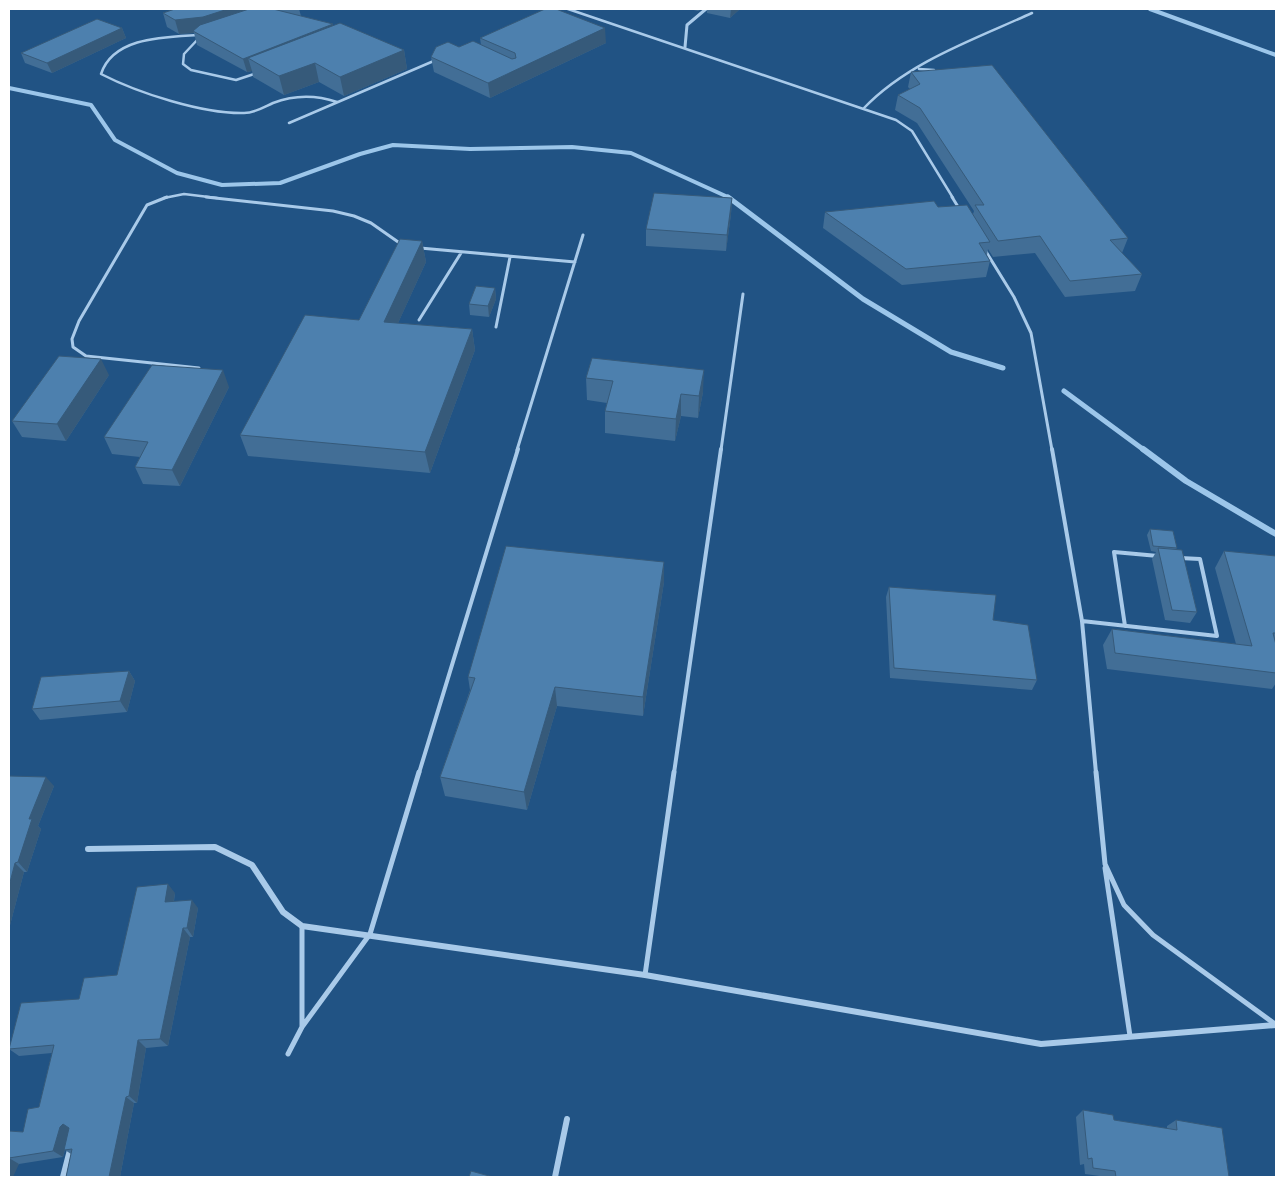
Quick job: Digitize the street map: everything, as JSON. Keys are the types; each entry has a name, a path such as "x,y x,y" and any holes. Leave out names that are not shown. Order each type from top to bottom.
{"street":[{"path":"684,47 687,25 706,9"},
{"path":"88,850 176,846 215,847 252,865 283,912 302,926 370,934 645,975 1041,1044 1276,1025"},
{"path":"555,1177 567,1118"},
{"path":"63,1177 74,1135"}],"lane":[{"path":"568,9 896,120 912,131 963,214"},
{"path":"864,108 879,92 916,69 1032,14"},
{"path":"261,72 236,80 191,70 183,64 184,54 202,35 159,38 126,47 109,56 101,67 101,74 114,82 171,99 232,112 262,110 277,102 308,96 323,96 337,102"},
{"path":"289,123 436,60"},
{"path":"916,69 942,71"},
{"path":"198,368 86,356 73,347 72,339 79,321 147,205 171,195 184,194 334,212 371,223 397,243 403,244"},
{"path":"288,1054 302,1027 370,934 583,235"},
{"path":"418,247 462,253 575,262"},
{"path":"983,247 1014,297 1031,333 1082,621 1105,864 1130,1036"},
{"path":"419,320 462,253"},
{"path":"496,327 510,256"},
{"path":"645,975 743,294"},
{"path":"1125,626 1114,552 1162,556"},
{"path":"1082,621 1217,636 1200,559 1171,557"},
{"path":"1105,864 1124,905 1153,935 1276,1025"},
{"path":"302,926 302,1027"}],"building":[{"path":"175,9 228,9 203,17 175,20 163,13"},
{"path":"249,9 273,9 333,24 243,59 193,31 200,25"},
{"path":"545,9 556,9 605,28 488,83 431,57 436,47 448,42 459,47 473,41 512,59 516,58 515,53 480,38"},
{"path":"97,19 122,28 47,63 21,53"},
{"path":"340,23 404,50 340,77 315,63 279,76 248,58"},
{"path":"992,65 1128,238 1110,240 1142,274 1070,281 1040,236 998,241 975,205 984,205 920,108 898,95 920,84 911,72"},
{"path":"654,193 732,198 727,235 646,229"},
{"path":"934,201 938,207 967,205 990,242 979,243 990,261 906,269 825,212"},
{"path":"400,239 422,241 384,322 472,329 425,452 240,435 305,315 359,320"},
{"path":"476,286 495,288 488,306 469,304"},
{"path":"59,356 101,359 57,424 12,421"},
{"path":"592,358 704,370 699,396 681,394 676,419 605,411 613,381 586,378"},
{"path":"152,365 223,370 172,470 135,467 148,442 104,437"},
{"path":"1150,529 1173,531 1177,548 1153,546"},
{"path":"506,546 664,562 643,697 555,687 524,792 440,777 475,678 468,677"},
{"path":"1158,548 1182,550 1197,612 1172,610"},
{"path":"1224,551 1276,556 1276,633 1273,633 1276,645 1276,673 1115,653 1112,629 1252,646"},
{"path":"889,587 996,595 993,620 1028,625 1037,680 894,668"},
{"path":"129,671 120,701 32,709 41,677"},
{"path":"9,776 46,777 29,819 32,819 18,862 15,863 9,886"},
{"path":"168,884 165,902 192,900 187,928 183,928 160,1039 138,1040 129,1096 126,1097 109,1177 66,1177 72,1149 64,1150 69,1128 63,1124 60,1127 53,1151 9,1158 9,1131 23,1132 28,1109 39,1107 54,1045 9,1049 21,1003 79,999 84,978 117,975 137,887"},
{"path":"1083,1110 1113,1115 1114,1120 1177,1130 1176,1120 1222,1128 1229,1177 1116,1177 1115,1171 1093,1168 1092,1158 1088,1159"},
{"path":"471,1171 493,1177 469,1177"}],"waterway":[{"path":"1150,9 1276,55"},
{"path":"9,88 91,105 115,140 177,173 222,185 280,183 360,154 393,145 470,149 572,147 631,153 728,197"},
{"path":"728,197 863,299 951,352 1003,368"},
{"path":"1064,391 1144,450"},
{"path":"1143,449 1186,481 1276,534"}]}
